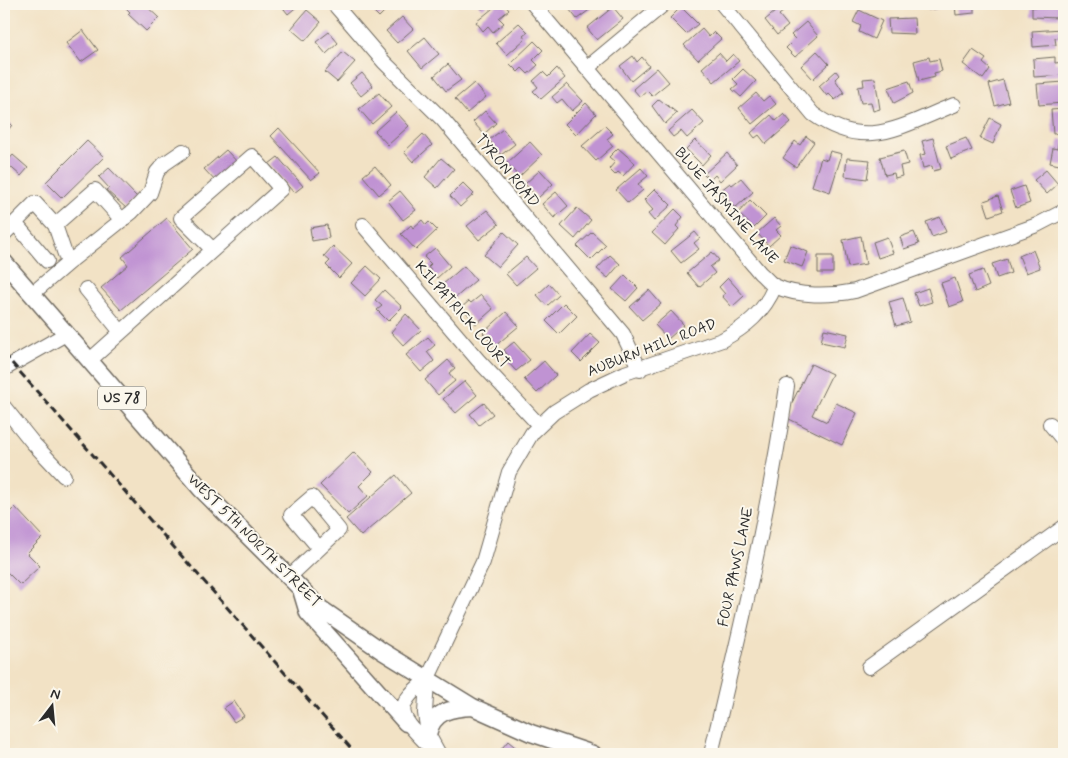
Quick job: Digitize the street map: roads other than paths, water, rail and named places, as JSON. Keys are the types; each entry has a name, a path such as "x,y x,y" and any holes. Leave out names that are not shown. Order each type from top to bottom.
{"main road":[{"name":"WEST 5TH NORTH STREET","path":"4,262 201,488 288,578 320,608 427,680 473,707 531,733 593,754"},
{"path":"302,590 308,613 406,723"},
{"path":"428,734 430,726 440,714 451,709 473,707"}],"street":[{"name":"TYRON ROAD","path":"334,4 384,62 443,120 623,334 640,370"},
{"name":"BLUE JASMINE LANE","path":"533,4 607,89 634,125 754,266 775,286 811,295 832,296 855,292 1037,225 1064,211"},
{"path":"587,68 664,4"},
{"path":"722,4 813,114 828,125 867,135 885,132 954,105"},
{"path":"32,294 68,262 122,220 150,193 157,172 164,164 183,151"},
{"path":"90,361 281,189 252,156 181,218 213,250"},
{"path":"55,225 95,190 122,220"},
{"path":"4,234 35,203 55,225 68,262"},
{"path":"14,224 47,261"},
{"name":"KILPATRICK COURT","path":"362,225 478,360 539,426"},
{"name":"AUBURN HILL ROAD","path":"427,680 483,562 509,472 539,426 554,412 589,390 735,333 765,307 775,286"},
{"path":"86,289 121,332"},
{"path":"4,369 66,334"},
{"name":"FOUR PAWS LANE","path":"711,754 746,603 779,443 787,386"},
{"path":"4,407 33,443 64,476"},
{"path":"1050,424 1064,441"},
{"path":"869,667 1064,527"},
{"path":"288,578 319,548"},
{"path":"427,680 405,699 403,709 406,723 438,754"},
{"path":"427,680 425,713 428,734 438,754"}],"railway":[{"path":"4,354 356,754"}]}
